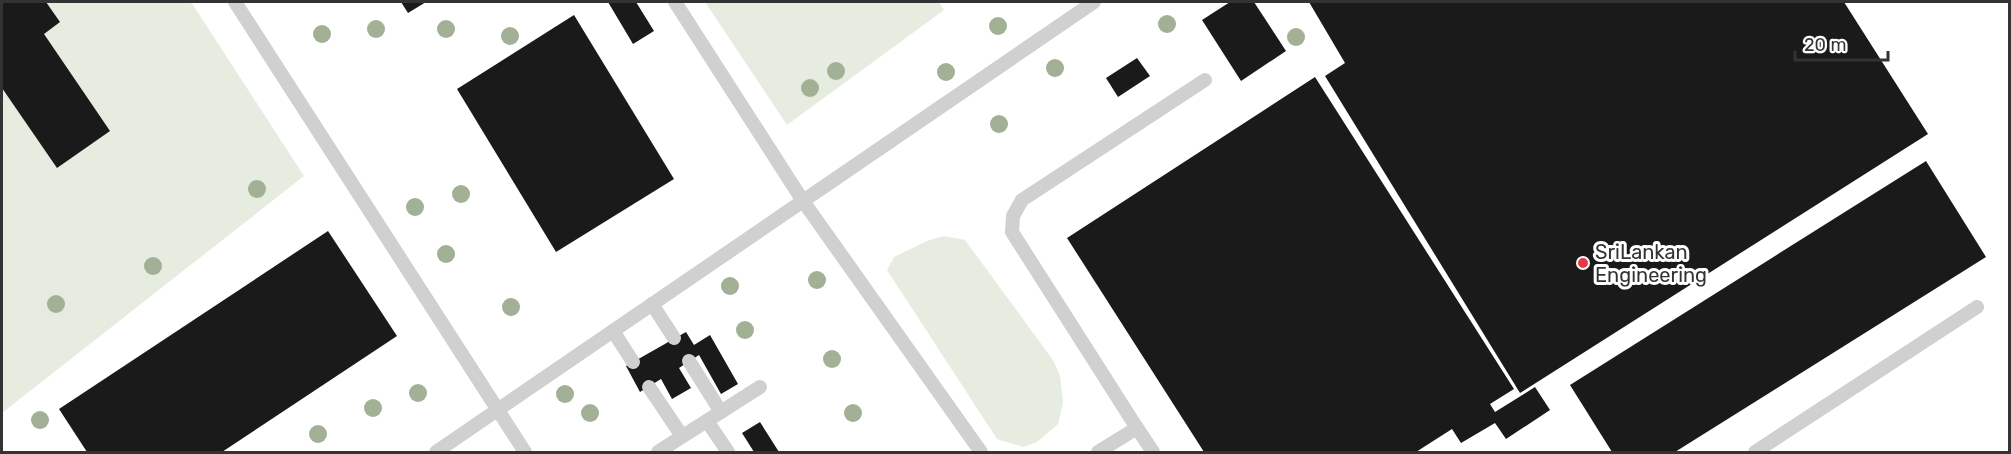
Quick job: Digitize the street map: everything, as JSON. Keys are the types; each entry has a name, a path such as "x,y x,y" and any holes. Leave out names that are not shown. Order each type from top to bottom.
{"lane":[{"path":"235,2 525,453"},
{"path":"675,2 803,201 981,453"},
{"path":"436,453 1094,2"},
{"path":"1152,453 1012,232 1013,216 1022,200 1205,80"},
{"path":"652,304 674,338"},
{"path":"1755,453 1977,307"},
{"path":"613,332 633,362"},
{"path":"689,361 720,412"},
{"path":"649,387 682,436"},
{"path":"658,453 760,387"},
{"path":"707,421 728,453"},
{"path":"1098,453 1137,428"}],"shaded area":[{"path":"2,2 191,2 304,176 2,413"},
{"path":"705,2 939,2 944,10 787,125"},
{"path":"944,236 965,240 1053,360 1060,376 1063,403 1058,424 1037,442 1023,447 997,439 887,270 894,257 927,241"}],"building":[{"path":"2,2 46,2 60,22 44,34 110,131 57,168 2,88"},
{"path":"401,2 426,2 408,13"},
{"path":"608,2 636,2 654,31 633,44"},
{"path":"1230,2 1254,2 1286,51 1241,81 1202,20"},
{"name":"SriLankan Engineering","path":"1309,2 1844,2 1928,134 1520,393 1325,76 1345,63"},
{"path":"574,15 674,179 556,252 457,89"},
{"path":"1137,58 1150,76 1118,97 1106,78"},
{"path":"1315,77 1514,389 1490,404 1495,412 1535,387 1550,410 1506,439 1495,423 1461,443 1452,429 1416,452 1204,452 1067,238"},
{"path":"1926,161 1986,257 1675,452 1612,452 1570,385"},
{"path":"328,231 397,336 222,452 87,452 59,409"},
{"path":"686,332 694,345 710,335 738,384 721,394 699,355 679,368 691,388 672,399 661,379 640,392 626,366"},
{"path":"760,422 779,452 754,452 742,433"}],"place":[{"name":"SriLankan Engineering","path":"1583,263"}]}
